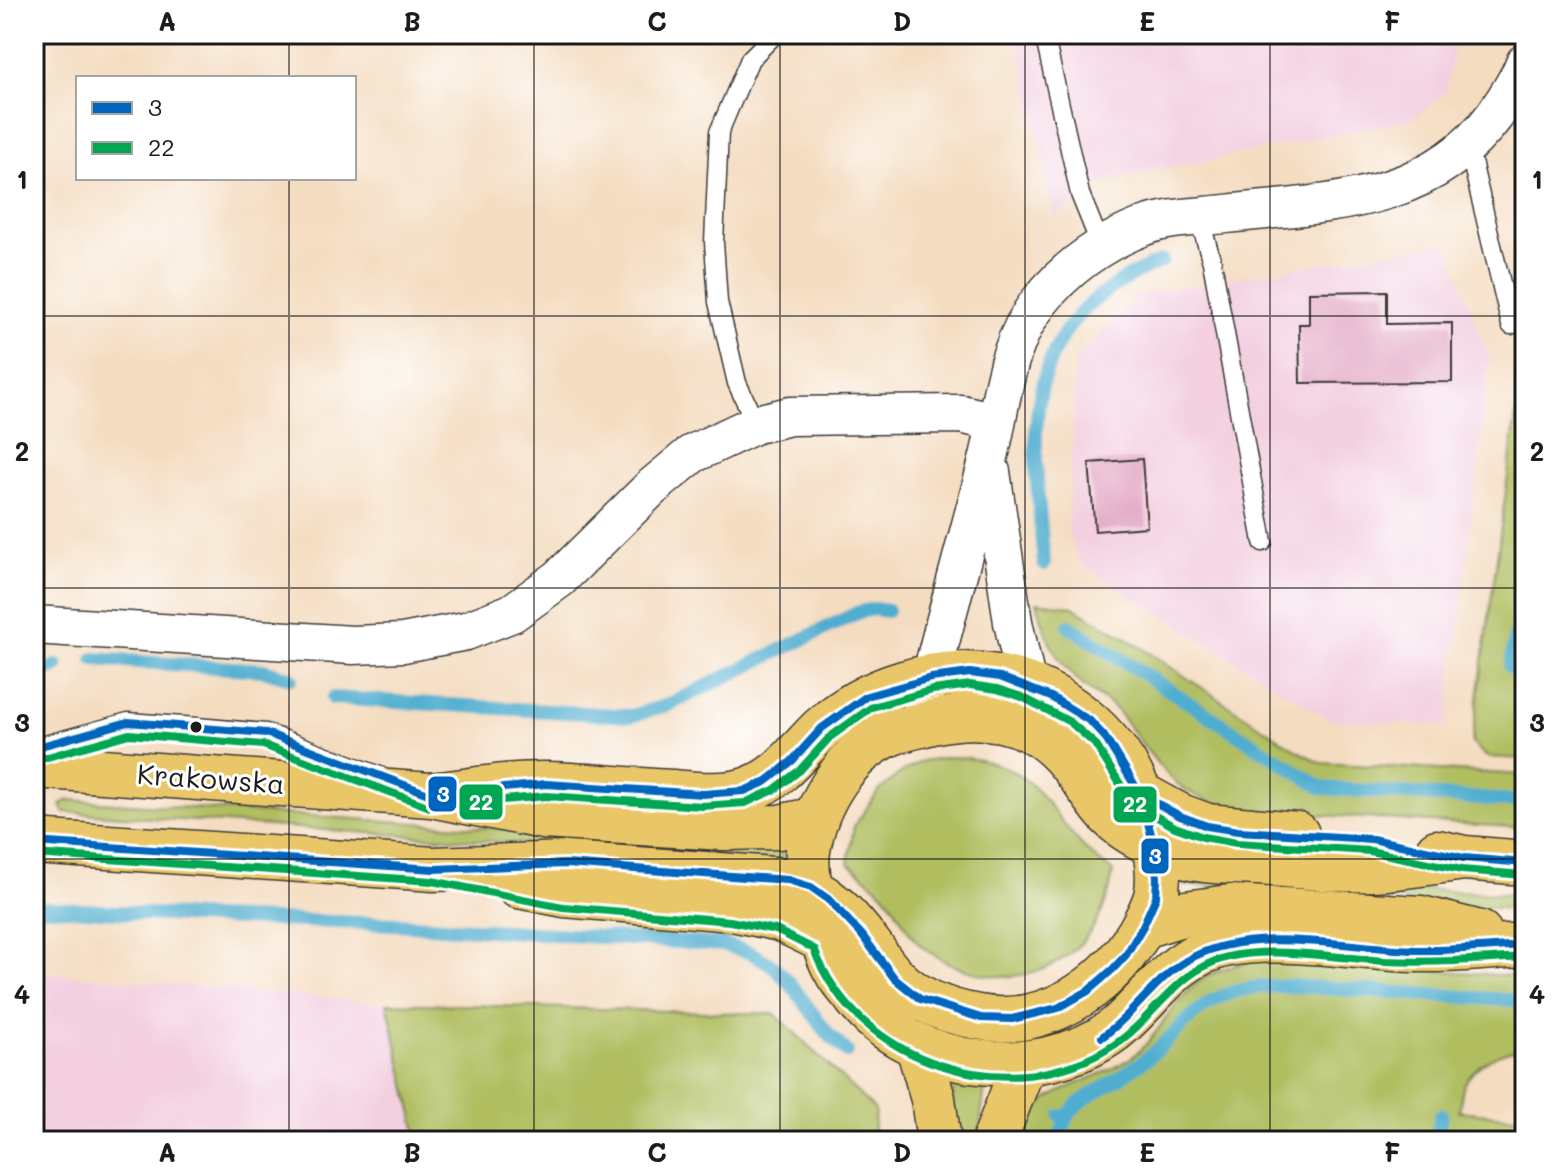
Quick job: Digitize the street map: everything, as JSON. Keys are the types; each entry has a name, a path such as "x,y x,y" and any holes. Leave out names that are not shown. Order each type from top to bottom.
{"main road":[{"path":"34,842 434,869 566,864 788,880 811,887 846,917 895,979 920,999 981,1018 1012,1019 1043,1013 1074,1000 1094,986 1126,955 1156,897 1154,845 1140,794 1120,759 1090,721 1051,697 1000,677 970,673 931,678 867,696 822,728 792,761 767,781 744,791 703,794 546,784 431,795"},
{"path":"1464,858 1369,869 1187,858 1129,831 1106,812 1075,768 1032,730 972,716 951,718 890,734 855,757 829,792 816,819 806,869 823,940 836,972 861,1005 918,1046 969,1061 1024,1064 1090,1044 1113,1031 1168,973 1194,956 1220,946 1254,941 1419,950 1525,945"},
{"name":"Krakowska","path":"34,766 431,795 543,817 724,828 779,827 816,819"},
{"path":"1140,794 1180,816 1207,826 1238,831 1372,839 1464,858 1525,863"},
{"path":"434,869 564,895 732,909 780,919 823,940"},
{"path":"1143,926 1185,913 1230,907 1421,918 1525,945"},
{"path":"994,1141 1043,1013"},
{"path":"918,1046 933,1099 939,1141"}],"street":[{"path":"912,727 931,678 992,439 1002,382 1017,339 1038,303 1066,272 1101,246 1145,225 1360,198 1410,181 1449,162 1483,130 1507,98 1525,63"},
{"path":"34,625 353,645 403,643 466,631 512,613 559,579 651,488 692,454 756,424 790,416 961,414 992,439 1013,622 1027,686"}],"lane":[{"path":"756,424 737,383 718,302 714,242 719,132 750,59 775,34"},
{"path":"1044,34 1080,194 1101,246"},
{"path":"1468,145 1511,325"},
{"path":"1199,217 1212,262 1263,542"},
{"path":"34,748 128,722 266,733 431,795"}],"shaded area":[{"path":"1017,34 1456,34 1446,92 1410,120 1108,180 1054,217"},
{"path":"1447,242 1490,362 1447,726 1330,720 1081,565 1068,533 1075,362 1136,295"},
{"path":"34,972 387,1003 419,1141 34,1141"}],"green space":[{"path":"1525,349 1525,759 1487,757 1472,743"},
{"path":"1037,602 1071,606 1125,637 1321,763 1525,775 1525,828 1242,810 1205,800 1170,777 1116,710 1065,667 1048,637"},
{"path":"948,757 982,760 1008,769 1027,782 1090,853 1113,871 1104,905 1089,933 1068,955 1044,969 1016,976 986,975 955,966 919,944 885,895 848,863 854,826 879,791 899,774 922,761"},
{"path":"69,800 779,847 784,854 779,861 64,812 61,804"},
{"path":"1190,874 1525,896 1525,910 1182,885 1182,876"},
{"path":"1272,958 1525,977 1525,1050 1499,1055 1475,1070 1464,1085 1459,1111 1525,1118 1525,1141 1020,1141 1026,1123 1036,1109 1066,1089 1133,1056 1183,997 1205,978 1228,967"},
{"path":"387,1003 775,1014 875,1110 873,1141 419,1141"},
{"path":"956,1081 982,1083 985,1086 978,1141 955,1141 953,1090"}],"building":[{"path":"1387,291 1387,324 1452,323 1452,382 1300,383 1299,324 1309,324 1309,292"},
{"path":"1142,459 1147,527 1095,531 1089,463"}],"waterway":[{"path":"1044,564 1036,468 1037,425 1042,385 1056,348 1079,315 1113,286 1162,261"},
{"path":"1510,667 1525,581"},
{"path":"333,698 631,716 668,705 859,612 874,609 887,611"},
{"path":"1069,626 1322,788 1525,802"},
{"path":"94,659 263,670 291,678"},
{"path":"34,675 57,666"},
{"path":"34,907 214,918 395,924 724,945 751,953 772,965 790,983 828,1034 847,1052"},
{"path":"1068,1116 1085,1099 1149,1057 1206,1005 1242,990 1293,986 1525,1001"},
{"path":"1436,1141 1441,1115"},
{"path":"1057,1141 1068,1116 1061,1116"}],"transit line":[{"name":"3","path":"34,748 128,722 266,733 431,795 546,784 703,794 744,791 767,781 792,761 822,728 867,696 931,678 970,673 1000,677 1051,697 1090,721 1104,736 1140,794 1154,845 1157,878 1156,897 1143,926 1126,955 1113,969 1088,991 1058,1008 1012,1019 981,1018 920,999 895,979 861,934 828,899 811,887 788,880 566,864 434,869 34,842"},
{"name":"22","path":"37,760 129,734 263,745 430,807 546,796 702,806 745,803 774,790 800,770 830,737 872,707 933,690 970,685 1022,697 1070,722 1095,744 1132,803 1175,827 1203,837 1237,843 1370,851 1462,870 1524,875"},
{"name":"3","path":"1114,750 1140,794 1180,816 1207,826 1238,831 1372,839 1464,858 1525,863"},
{"name":"22","path":"34,854 432,881 563,907 730,921 776,930 814,949 835,989 864,1022 900,1047 941,1065 985,1075 1030,1075 1073,1065 1129,1034 1194,972 1228,957 1285,953 1420,962 1525,957"},
{"name":"3","path":"1102,1037 1168,974 1193,957 1218,947 1273,940 1416,950 1525,945"}]}
